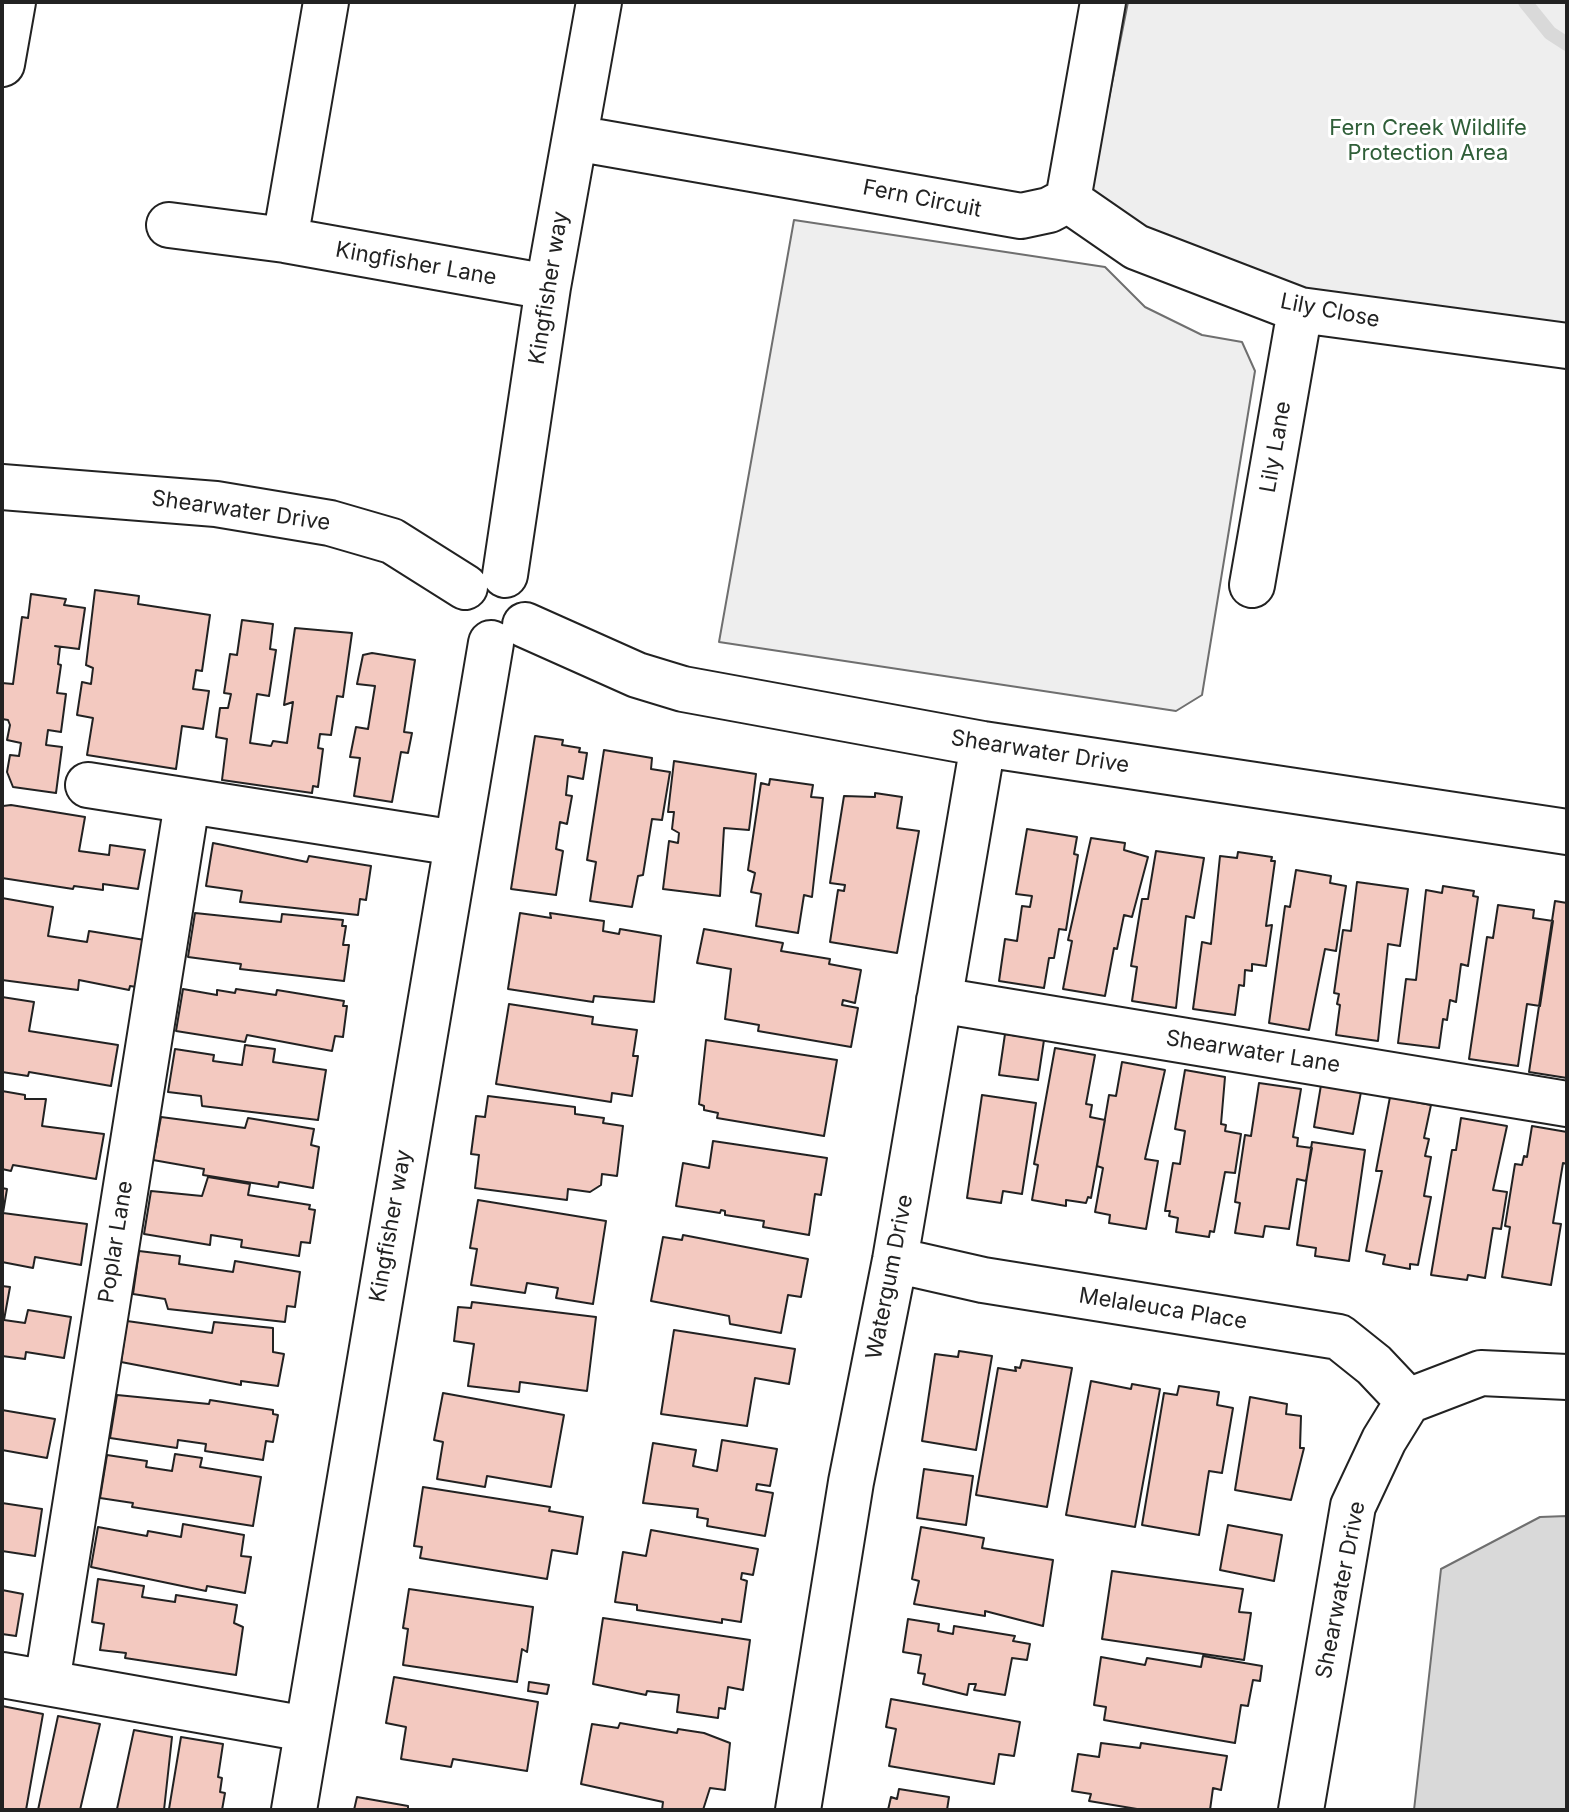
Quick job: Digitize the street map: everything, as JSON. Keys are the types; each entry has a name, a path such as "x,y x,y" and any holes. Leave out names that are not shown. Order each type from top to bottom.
{"street":[{"path":"2,64 13,2"},
{"path":"285,240 326,2"},
{"name":"Kingfisher way","path":"485,581 548,287 599,2"},
{"path":"1068,200 1103,2"},
{"name":"Fern Circuit","path":"575,138 1008,215 1021,216 1049,210 1068,200"},
{"name":"Lily Close","path":"1068,200 1136,247 1300,310 1567,346"},
{"name":"Kingfisher Lane","path":"169,225 285,240 548,287"},
{"name":"Lily Lane","path":"1252,585 1300,310"},
{"name":"Shearwater Drive","path":"2,487 216,504 330,523 392,541 485,581"},
{"path":"485,581 522,586 527,595 530,605 508,634 471,635 459,617 460,596 485,581"},
{"name":"Kingfisher way","path":"294,1810 456,843 508,634"},
{"name":"Shearwater Drive","path":"508,634 683,689 983,744 1567,832"},
{"name":"Watergum Drive","path":"798,1810 851,1482 895,1260 983,744"},
{"path":"88,785 456,843"},
{"name":"Poplar Lane","path":"47,1682 187,803"},
{"name":"Shearwater Lane","path":"939,1000 1567,1104"},
{"name":"Melaleuca Place","path":"895,1260 983,1280 1339,1337 1374,1365 1408,1401"},
{"path":"1408,1401 1481,1373 1567,1377"},
{"name":"Shearwater Drive","path":"1301,1810 1353,1506 1384,1440 1408,1401"},
{"path":"2,1675 306,1729"}],"green space":[{"name":"Fern Creek Wildlife Protection Area","path":"1128,2 1567,2 1567,327 1301,293 1142,231 1091,189"},
{"path":"794,220 1105,267 1145,307 1202,335 1242,342 1255,371 1202,695 1176,711 719,642"}],"shaded area":[{"path":"1567,1516 1567,1810 1414,1810 1441,1569 1540,1517"}],"building":[{"path":"95,590 139,596 138,604 210,615 202,671 196,670 193,689 209,691 203,729 182,726 176,769 87,755 93,718 77,715 82,682 91,684 93,668 86,665"},
{"path":"31,594 66,599 64,605 85,608 79,649 55,646 60,647 58,664 61,665 57,693 66,694 61,732 48,730 46,745 62,747 56,793 13,787 7,772 10,755 19,756 21,743 7,740 10,725 8,720 2,719 2,683 13,684 22,617 28,618"},
{"path":"242,620 273,624 270,649 276,650 269,696 257,694 250,743 271,746 273,741 287,743 293,702 284,705 295,628 352,633 343,697 337,696 331,735 320,734 318,748 323,749 318,787 313,786 312,793 222,780 227,739 216,737 220,708 228,708 231,694 224,693 230,654 237,655"},
{"path":"372,653 415,660 404,732 412,733 408,753 401,752 392,802 354,796 360,758 350,757 356,727 368,729 375,686 357,684 363,655"},
{"path":"535,736 563,740 562,745 580,748 579,752 587,753 583,779 568,776 566,795 572,796 567,824 560,822 556,849 563,851 556,895 511,889"},
{"path":"604,750 652,758 651,769 670,772 662,820 652,819 643,875 638,876 632,907 590,901 596,862 587,860"},
{"path":"674,761 756,774 749,830 724,828 720,896 663,889 669,841 678,843 679,833 672,829 674,812 668,812"},
{"path":"770,779 813,785 811,797 823,798 812,897 804,895 798,933 756,926 761,894 751,892 755,873 748,870 761,783 769,785"},
{"path":"875,793 902,797 897,828 919,831 897,953 830,942 838,890 844,891 845,885 830,883 844,796 875,797"},
{"path":"3,806 85,817 79,851 109,855 110,845 145,850 138,889 103,884 103,890 74,886 73,889 2,878 2,812"},
{"path":"1027,829 1077,837 1074,854 1078,855 1066,930 1059,929 1054,958 1049,958 1044,988 999,981 1005,939 1017,941 1022,906 1030,907 1032,896 1016,894"},
{"path":"1091,838 1125,843 1124,850 1148,857 1132,917 1124,915 1105,996 1063,989 1072,941 1068,940"},
{"path":"213,843 307,862 309,856 371,866 366,900 360,899 358,915 240,902 242,891 206,886"},
{"path":"1156,851 1204,858 1194,918 1186,916 1176,1008 1132,1001 1137,967 1131,966 1142,899 1148,899"},
{"path":"1238,852 1272,857 1271,861 1275,861 1266,926 1272,925 1266,966 1252,964 1252,971 1245,970 1244,986 1239,985 1235,1015 1193,1009 1202,942 1211,944 1220,856 1237,858"},
{"path":"1296,870 1331,876 1330,883 1346,886 1336,951 1325,949 1309,1030 1269,1023 1285,906 1290,907"},
{"path":"1357,882 1408,889 1400,946 1388,944 1378,1041 1336,1035 1340,1005 1337,1004 1339,994 1334,993 1343,930 1351,931"},
{"path":"1443,886 1474,891 1473,896 1478,897 1468,966 1461,964 1456,1002 1450,1000 1447,1020 1443,1019 1439,1048 1398,1043 1406,979 1416,980 1426,890 1442,893"},
{"path":"2,898 53,907 48,936 87,942 89,931 151,941 143,988 130,986 129,990 79,980 78,990 2,980"},
{"path":"1555,901 1567,903 1567,1078 1529,1072"},
{"path":"1498,905 1534,910 1533,918 1553,921 1540,1006 1527,1004 1518,1066 1469,1059 1487,937 1493,938"},
{"path":"195,913 281,922 282,914 343,920 342,926 346,926 343,945 349,945 344,981 240,969 241,964 188,957"},
{"path":"520,913 551,918 550,913 604,921 603,931 619,934 620,929 661,936 654,1002 594,996 593,1002 508,989"},
{"path":"704,929 783,943 781,951 830,959 829,964 861,970 855,1003 843,1000 842,1005 858,1008 851,1047 758,1031 759,1025 725,1019 731,969 697,963"},
{"path":"183,989 217,995 217,990 235,993 236,989 276,995 277,990 344,1001 343,1006 347,1006 343,1037 335,1036 332,1051 247,1035 245,1042 176,1031"},
{"path":"2,997 34,1002 29,1031 118,1045 111,1086 29,1072 28,1076 2,1072"},
{"path":"509,1004 593,1017 592,1024 637,1030 633,1056 638,1056 632,1096 612,1093 611,1102 496,1084"},
{"path":"1005,1034 1044,1040 1038,1080 999,1075"},
{"path":"706,1040 837,1060 824,1136 717,1118 718,1113 704,1110 704,1106 699,1104"},
{"path":"245,1045 275,1049 273,1062 326,1070 318,1120 202,1106 201,1096 168,1092 175,1049 214,1055 213,1061 242,1065"},
{"path":"1055,1048 1095,1055 1086,1104 1092,1105 1090,1117 1105,1120 1091,1198 1088,1197 1086,1203 1066,1200 1066,1206 1032,1200 1038,1165 1034,1164"},
{"path":"1122,1062 1165,1070 1145,1159 1158,1161 1146,1229 1109,1223 1110,1215 1095,1212 1103,1168 1097,1166 1109,1095 1116,1096"},
{"path":"1185,1070 1225,1077 1221,1124 1226,1125 1225,1131 1241,1134 1235,1173 1225,1172 1214,1232 1210,1231 1209,1237 1176,1232 1178,1218 1169,1216 1170,1211 1165,1211 1173,1163 1180,1164 1185,1131 1175,1129"},
{"path":"1259,1083 1301,1089 1293,1137 1298,1138 1297,1146 1312,1148 1306,1181 1297,1179 1289,1229 1265,1226 1263,1237 1235,1233 1240,1203 1235,1202 1245,1135 1251,1136"},
{"path":"1321,1085 1361,1092 1353,1134 1314,1127"},
{"path":"2,1091 25,1095 25,1099 46,1099 42,1126 104,1134 96,1179 13,1165 11,1171 2,1169"},
{"path":"982,1095 1036,1103 1022,1194 1003,1191 1001,1203 967,1198"},
{"path":"488,1096 575,1107 575,1114 604,1118 603,1123 623,1126 617,1176 602,1174 601,1185 590,1192 568,1189 567,1200 475,1188 479,1155 471,1154 476,1116 485,1117"},
{"path":"1390,1097 1431,1105 1424,1138 1429,1139 1425,1156 1431,1157 1424,1196 1431,1197 1418,1265 1410,1264 1410,1269 1383,1264 1385,1255 1366,1251 1382,1171 1376,1171"},
{"path":"161,1117 245,1128 248,1118 314,1129 311,1145 319,1147 313,1188 279,1182 278,1187 203,1175 204,1169 153,1160"},
{"path":"1461,1118 1507,1126 1493,1190 1507,1192 1501,1229 1493,1228 1485,1278 1468,1275 1467,1280 1431,1275 1452,1150 1456,1150"},
{"path":"1532,1126 1567,1132 1567,1164 1563,1163 1553,1223 1561,1224 1551,1285 1502,1277 1510,1227 1505,1226 1515,1164 1522,1165 1524,1156 1527,1157"},
{"path":"713,1141 827,1158 821,1195 815,1194 809,1235 763,1227 764,1221 725,1215 725,1211 721,1210 720,1213 676,1206 683,1163 709,1168"},
{"path":"1312,1142 1365,1150 1349,1261 1315,1256 1316,1248 1297,1245"},
{"path":"208,1177 250,1184 248,1195 310,1205 309,1209 315,1210 310,1243 301,1242 299,1256 241,1247 242,1240 211,1235 210,1245 144,1234 151,1191 202,1196"},
{"path":"2,1188 7,1189 3,1213 87,1224 81,1265 35,1257 33,1268 2,1262"},
{"path":"478,1200 606,1221 593,1304 556,1298 558,1288 527,1283 525,1293 471,1285 477,1249 470,1248"},
{"path":"683,1235 808,1259 801,1297 788,1295 781,1333 730,1324 729,1316 651,1301 663,1237 682,1240"},
{"path":"139,1251 180,1256 179,1264 233,1272 235,1261 300,1272 295,1307 287,1306 285,1322 168,1309 165,1299 133,1294"},
{"path":"2,1286 10,1287 4,1320 25,1323 28,1310 71,1317 64,1358 26,1352 25,1359 2,1356"},
{"path":"472,1302 596,1317 587,1391 520,1382 519,1392 468,1386 474,1344 454,1341 458,1307 471,1308"},
{"path":"127,1321 212,1333 214,1322 273,1328 273,1352 284,1354 278,1386 241,1381 241,1385 121,1362"},
{"path":"674,1330 795,1349 789,1384 755,1378 747,1426 661,1414"},
{"path":"959,1351 992,1356 976,1450 922,1441 935,1354 958,1357"},
{"path":"1022,1360 1072,1368 1047,1507 976,1495 998,1368 1016,1371 1015,1367 1020,1368"},
{"path":"1091,1381 1131,1389 1132,1384 1160,1389 1135,1527 1066,1515"},
{"path":"1179,1386 1219,1392 1217,1405 1233,1408 1222,1473 1209,1471 1199,1535 1142,1525 1164,1393 1177,1395"},
{"path":"443,1393 564,1415 551,1487 487,1476 485,1487 437,1479 443,1442 434,1440"},
{"path":"117,1395 209,1404 210,1400 273,1410 273,1414 278,1415 273,1442 266,1441 263,1460 205,1451 206,1444 178,1440 177,1448 110,1438"},
{"path":"1250,1397 1287,1404 1286,1414 1301,1416 1300,1448 1304,1448 1291,1500 1235,1490"},
{"path":"2,1410 55,1419 47,1458 2,1450"},
{"path":"722,1440 777,1449 770,1486 757,1484 756,1490 773,1493 765,1536 707,1526 708,1519 697,1517 698,1509 643,1503 653,1443 696,1450 693,1466 717,1471"},
{"path":"175,1454 202,1458 200,1467 261,1477 253,1526 132,1507 133,1503 100,1498 107,1455 147,1461 146,1467 172,1471"},
{"path":"924,1469 973,1476 966,1525 917,1518"},
{"path":"423,1487 550,1507 549,1511 583,1517 577,1554 552,1550 547,1579 420,1558 422,1547 414,1546"},
{"path":"2,1503 42,1509 35,1556 2,1551"},
{"path":"183,1524 244,1535 241,1556 251,1557 245,1593 207,1586 206,1591 91,1567 98,1527 147,1536 148,1531 181,1537"},
{"path":"1228,1525 1282,1535 1274,1581 1220,1570"},
{"path":"921,1527 984,1538 982,1548 1053,1560 1043,1626 985,1611 985,1616 914,1604 919,1581 912,1579"},
{"path":"651,1530 758,1549 753,1575 742,1573 741,1579 747,1581 741,1622 722,1619 722,1623 637,1610 637,1605 615,1602 623,1552 646,1556"},
{"path":"1112,1571 1243,1589 1239,1612 1251,1613 1244,1660 1102,1639"},
{"path":"98,1579 144,1586 142,1597 175,1602 176,1595 237,1605 234,1623 243,1627 236,1675 125,1658 126,1653 100,1650 104,1624 92,1622"},
{"path":"409,1589 533,1607 527,1652 522,1649 517,1682 403,1665 408,1629 403,1628"},
{"path":"2,1590 23,1594 16,1636 2,1634"},
{"path":"603,1618 750,1640 743,1690 728,1687 725,1709 719,1708 718,1718 677,1712 679,1695 647,1691 646,1695 593,1684"},
{"path":"908,1619 939,1624 938,1631 953,1634 954,1626 1015,1636 1013,1641 1030,1644 1027,1660 1012,1658 1005,1695 974,1690 976,1684 969,1684 967,1695 923,1684 925,1674 918,1673 921,1655 903,1652"},
{"path":"1203,1656 1262,1666 1260,1681 1253,1680 1248,1706 1241,1705 1235,1743 1104,1720 1106,1707 1094,1705 1101,1657 1145,1665 1147,1658 1201,1667"},
{"path":"394,1677 538,1702 527,1771 453,1759 451,1767 401,1759 406,1727 386,1723"},
{"path":"529,1682 549,1685 547,1694 528,1691"},
{"path":"891,1699 1020,1722 1014,1756 999,1754 994,1784 889,1766 896,1729 886,1727"},
{"path":"2,1706 43,1714 26,1810 2,1810"},
{"path":"58,1716 100,1724 80,1810 38,1810"},
{"path":"620,1723 677,1733 678,1729 704,1733 730,1743 725,1790 710,1788 703,1810 662,1810 663,1802 581,1784 592,1724 618,1728"},
{"path":"134,1730 172,1737 164,1810 105,1810 117,1809"},
{"path":"181,1737 223,1744 218,1777 222,1778 220,1792 225,1793 222,1810 169,1809"},
{"path":"1101,1743 1140,1748 1141,1743 1227,1756 1221,1790 1213,1788 1210,1810 1143,1810 1089,1801 1091,1794 1072,1791 1078,1754 1099,1757"},
{"path":"899,1789 949,1797 947,1810 888,1810 891,1797 897,1799"},
{"path":"357,1797 408,1806 408,1810 354,1810"}],"waterway":[{"path":"1525,2 1550,33 1567,44"}]}
